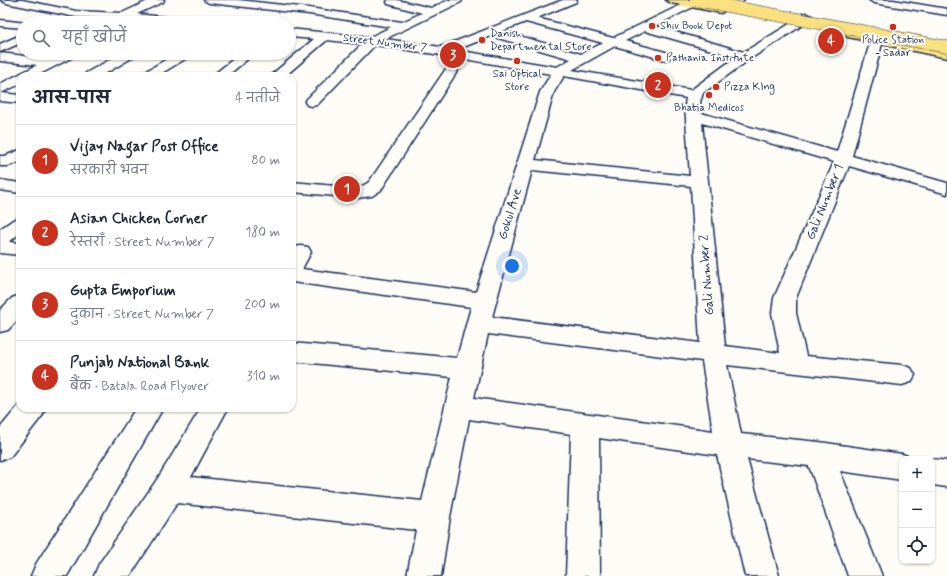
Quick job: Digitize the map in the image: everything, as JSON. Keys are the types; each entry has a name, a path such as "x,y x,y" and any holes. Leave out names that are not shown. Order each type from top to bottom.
{"main road":[{"path":"671,0 694,2 947,42"},
{"path":"720,0 737,1 801,20 878,40 947,54"},
{"path":"694,2 947,47"}],"street":[{"path":"6,0 56,11 75,9 114,16"},
{"path":"30,6 48,0"},
{"path":"135,16 159,0"},
{"path":"209,0 309,11 404,26"},
{"path":"312,102 372,41 457,0"},
{"path":"442,50 572,0"},
{"path":"874,0 947,12"},
{"path":"296,20 325,2"},
{"path":"392,2 433,12"},
{"path":"560,71 582,58 694,2"},
{"path":"66,16 75,9"},
{"path":"525,18 665,56"},
{"path":"694,95 698,90 746,56 801,20"},
{"path":"0,23 16,24"},
{"path":"512,24 602,48"},
{"path":"644,27 746,56"},
{"path":"491,32 582,58"},
{"name":"Street Number 7","path":"296,34 442,50 694,95"},
{"path":"282,72 325,36"},
{"name":"Gali Number 1","path":"795,364 784,313 785,298 842,160 878,40"},
{"path":"2,46 16,41"},
{"path":"296,187 357,193 366,192 375,186 462,54"},
{"path":"0,57 16,59"},
{"path":"26,60 53,63"},
{"path":"34,72 58,60"},
{"path":"98,72 119,60"},
{"path":"155,72 174,60"},
{"path":"224,72 240,60"},
{"name":"Gokul Ave","path":"424,576 434,517 467,368 484,300 543,100 560,71"},
{"path":"0,91 16,81"},
{"path":"0,91 16,97"},
{"name":"Gali Number 2","path":"694,95 691,101 694,116 700,182 713,354 729,445 762,576"},
{"path":"694,116 842,160 947,189"},
{"path":"0,161 8,161 16,157"},
{"path":"525,164 700,182"},
{"path":"0,185 16,187"},
{"path":"0,239 16,227"},
{"path":"0,247 16,249"},
{"path":"296,276 484,300"},
{"path":"0,324 16,307"},
{"path":"478,324 795,364 902,374"},
{"path":"296,352 467,368"},
{"path":"459,407 585,426 819,455 899,468"},
{"path":"0,448 29,412"},
{"path":"48,576 148,412"},
{"path":"111,576 169,488 213,412"},
{"path":"583,576 585,426"},
{"path":"819,455 865,576"},
{"path":"935,472 947,474"},
{"path":"169,488 434,517"}],"place":[{"name":"Shiv Book Depot","path":"652,26"},
{"name":"Police Station - Sadar","path":"893,27"},
{"name":"Danish Departmental Store","path":"482,40"},
{"name":"Punjab National Bank","path":"831,41"},
{"name":"Gupta Emporium","path":"453,55"},
{"name":"Pathania Institute","path":"658,58"},
{"name":"Sai Optical Store","path":"517,61"},
{"name":"Asian Chicken Corner","path":"658,85"},
{"name":"Pizza KIng","path":"716,87"},
{"name":"Bhatia Medicos","path":"709,95"},
{"name":"Vijay Nagar Post Office","path":"347,189"}]}
